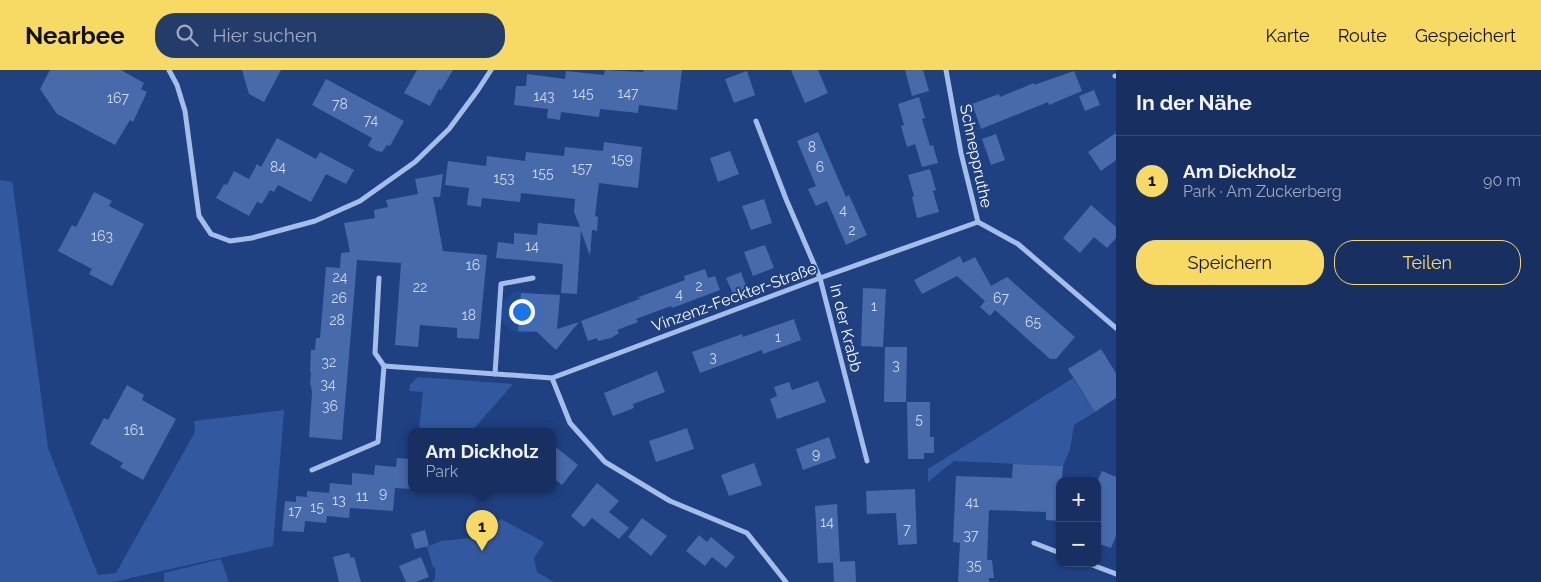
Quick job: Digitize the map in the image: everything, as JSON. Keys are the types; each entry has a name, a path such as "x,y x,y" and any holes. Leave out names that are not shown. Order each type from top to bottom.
{"street":[{"path":"169,70 177,85 186,111 199,216 212,234 230,241 252,238 315,221 360,201 415,162 449,129 490,70"},
{"name":"Schneppruthe","path":"946,70 961,153 978,222 1018,244 1116,328"},
{"name":"In der Krabb","path":"756,121 786,199 820,278 867,461"},
{"name":"Vinzenz-Feckter-Straße","path":"384,366 552,378 820,278 978,222"},
{"path":"312,470 378,442 384,366 375,353 380,278"},
{"path":"495,374 501,284 533,278"},
{"path":"552,378 570,423 605,462 670,501 747,533 786,582"},
{"path":"1034,543 1056,551"},
{"path":"1098,567 1116,574"}],"shaded area":[{"path":"0,180 12,182 13,187 48,448 98,575 116,573 195,432 194,421 284,410 273,546 113,582 0,582"},
{"path":"418,377 513,384 474,428 419,428 423,392 409,391 410,385"},
{"path":"1073,378 1095,412 1074,425 1070,449 1063,466 954,461 928,482 928,469"},
{"path":"501,519 544,543 534,558 537,572 554,582 432,582 435,579 435,568 433,567 427,547 441,541 481,537"},
{"path":"221,559 229,582 164,582 164,573"}],"building":[{"path":"50,70 121,70 144,83 141,89 147,92 133,122 130,120 115,145 57,114 40,89"},
{"path":"242,70 281,70 264,102 249,94"},
{"path":"417,70 453,70 441,90 439,89 430,106 404,93"},
{"path":"605,70 643,72 644,70 682,70 677,110 639,105 638,113 600,109 599,117 561,112 560,120 547,118 548,109 514,105 516,86 526,86 527,74 565,79 566,71 604,75"},
{"path":"791,70 818,70 828,93 805,103"},
{"path":"905,70 923,70 929,91 912,96"},
{"path":"747,71 755,95 734,103 725,79"},
{"path":"1074,71 1082,91 1049,105 1048,102 981,129 972,104 999,94 1000,97 1034,83 1034,85"},
{"path":"326,79 404,121 390,146 387,145 382,152 377,151 368,146 372,138 312,105"},
{"path":"1094,90 1100,105 1085,111 1079,96"},
{"path":"919,97 925,118 922,119 930,146 933,145 938,163 922,167 915,144 907,147 901,126 904,125 898,104"},
{"path":"818,132 846,197 849,195 867,235 846,245 827,201 816,206 808,189 816,186 797,141"},
{"path":"1116,133 1116,160 1101,171 1088,152"},
{"path":"996,134 1005,160 991,165 982,139"},
{"path":"277,138 316,159 320,152 354,170 346,184 326,174 311,202 278,185 274,192 270,190 262,204 257,202 249,216 216,198 224,184 227,185 234,171 249,179 257,164 261,167"},
{"path":"604,142 642,147 638,188 599,183 595,216 598,217 597,231 592,230 590,256 581,231 577,294 561,293 563,264 496,258 498,242 514,244 514,233 537,235 538,223 580,227 574,212 575,199 521,193 520,202 482,198 481,207 467,205 469,188 445,185 448,161 486,166 487,156 525,161 526,152 564,156 565,147 603,151"},
{"path":"730,151 739,174 718,182 710,158"},
{"path":"930,169 936,190 933,191 939,212 917,218 912,197 914,196 908,175"},
{"path":"443,174 440,197 433,197 443,251 487,255 479,339 457,338 457,328 420,325 418,347 395,345 401,263 357,260 342,440 309,437 312,394 310,385 311,350 315,350 316,338 320,338 326,267 340,268 341,253 350,252 344,223 375,218 374,210 388,207 386,200 418,194 415,179"},
{"path":"94,192 112,201 109,206 144,224 112,286 89,274 92,269 58,251 72,225 76,227"},
{"path":"764,199 772,223 751,230 742,206"},
{"path":"1091,205 1116,227 1116,238 1107,248 1094,237 1080,253 1063,238"},
{"path":"765,245 774,268 753,276 744,252"},
{"path":"960,256 963,263 975,257 991,286 1007,277 1075,337 1056,359 1050,359 995,310 990,316 980,307 985,301 957,276 922,294 914,280"},
{"path":"705,269 708,278 715,276 720,290 636,319 638,322 617,330 619,333 611,338 598,341 597,338 588,341 581,321 685,280 684,276"},
{"path":"741,272 748,291 734,296 726,278"},
{"path":"863,288 886,289 883,347 861,346"},
{"path":"521,293 560,295 557,329 579,322 556,350 537,332 518,331"},
{"path":"794,319 801,340 763,354 762,350 700,373 692,352 742,334 743,337"},
{"path":"885,347 907,347 906,402 884,402"},
{"path":"1101,349 1116,373 1116,398 1095,412 1068,369"},
{"path":"657,371 665,392 633,404 634,408 613,416 604,393"},
{"path":"818,381 826,402 777,419 770,399 777,396 774,387 789,382 792,390"},
{"path":"127,385 144,395 142,400 176,419 143,480 120,467 123,463 90,444 104,418 108,420"},
{"path":"907,402 930,402 930,437 934,437 934,453 924,453 924,459 908,459"},
{"path":"687,428 694,449 656,462 649,441"},
{"path":"829,437 836,458 803,470 796,449"},
{"path":"556,447 578,465 562,485 556,480"},
{"path":"397,458 408,459 408,489 395,488 393,511 350,508 349,518 327,516 326,523 305,521 304,532 282,531 285,501 296,502 296,496 307,497 307,491 329,493 330,483 352,485 352,473 374,475 375,465 396,467"},
{"path":"754,463 762,485 729,496 721,475"},
{"path":"1013,464 1063,466 1062,477 1056,477 1056,521 1046,520 1046,512 989,510 987,560 992,560 994,578 989,578 989,582 958,582 960,543 953,542 956,476 1012,478"},
{"path":"1102,471 1116,477 1116,536 1111,548 1101,544 1101,477 1099,477"},
{"path":"597,483 619,501 609,512 629,528 619,539 592,518 584,527 571,516"},
{"path":"915,489 917,544 898,545 896,513 867,514 866,491"},
{"path":"837,504 840,562 818,563 815,506"},
{"path":"642,518 667,536 651,556 628,537"},
{"path":"425,530 429,546 415,549 411,534"},
{"path":"699,535 707,542 711,537 735,557 726,568 712,557 705,566 686,551"},
{"path":"349,553 351,558 354,557 361,582 339,582 333,557"},
{"path":"421,557 429,577 416,582 406,582 399,566"},
{"path":"855,561 856,582 834,582 833,562"}],"place":[{"name":"Am Dickholz","path":"482,551"}]}
